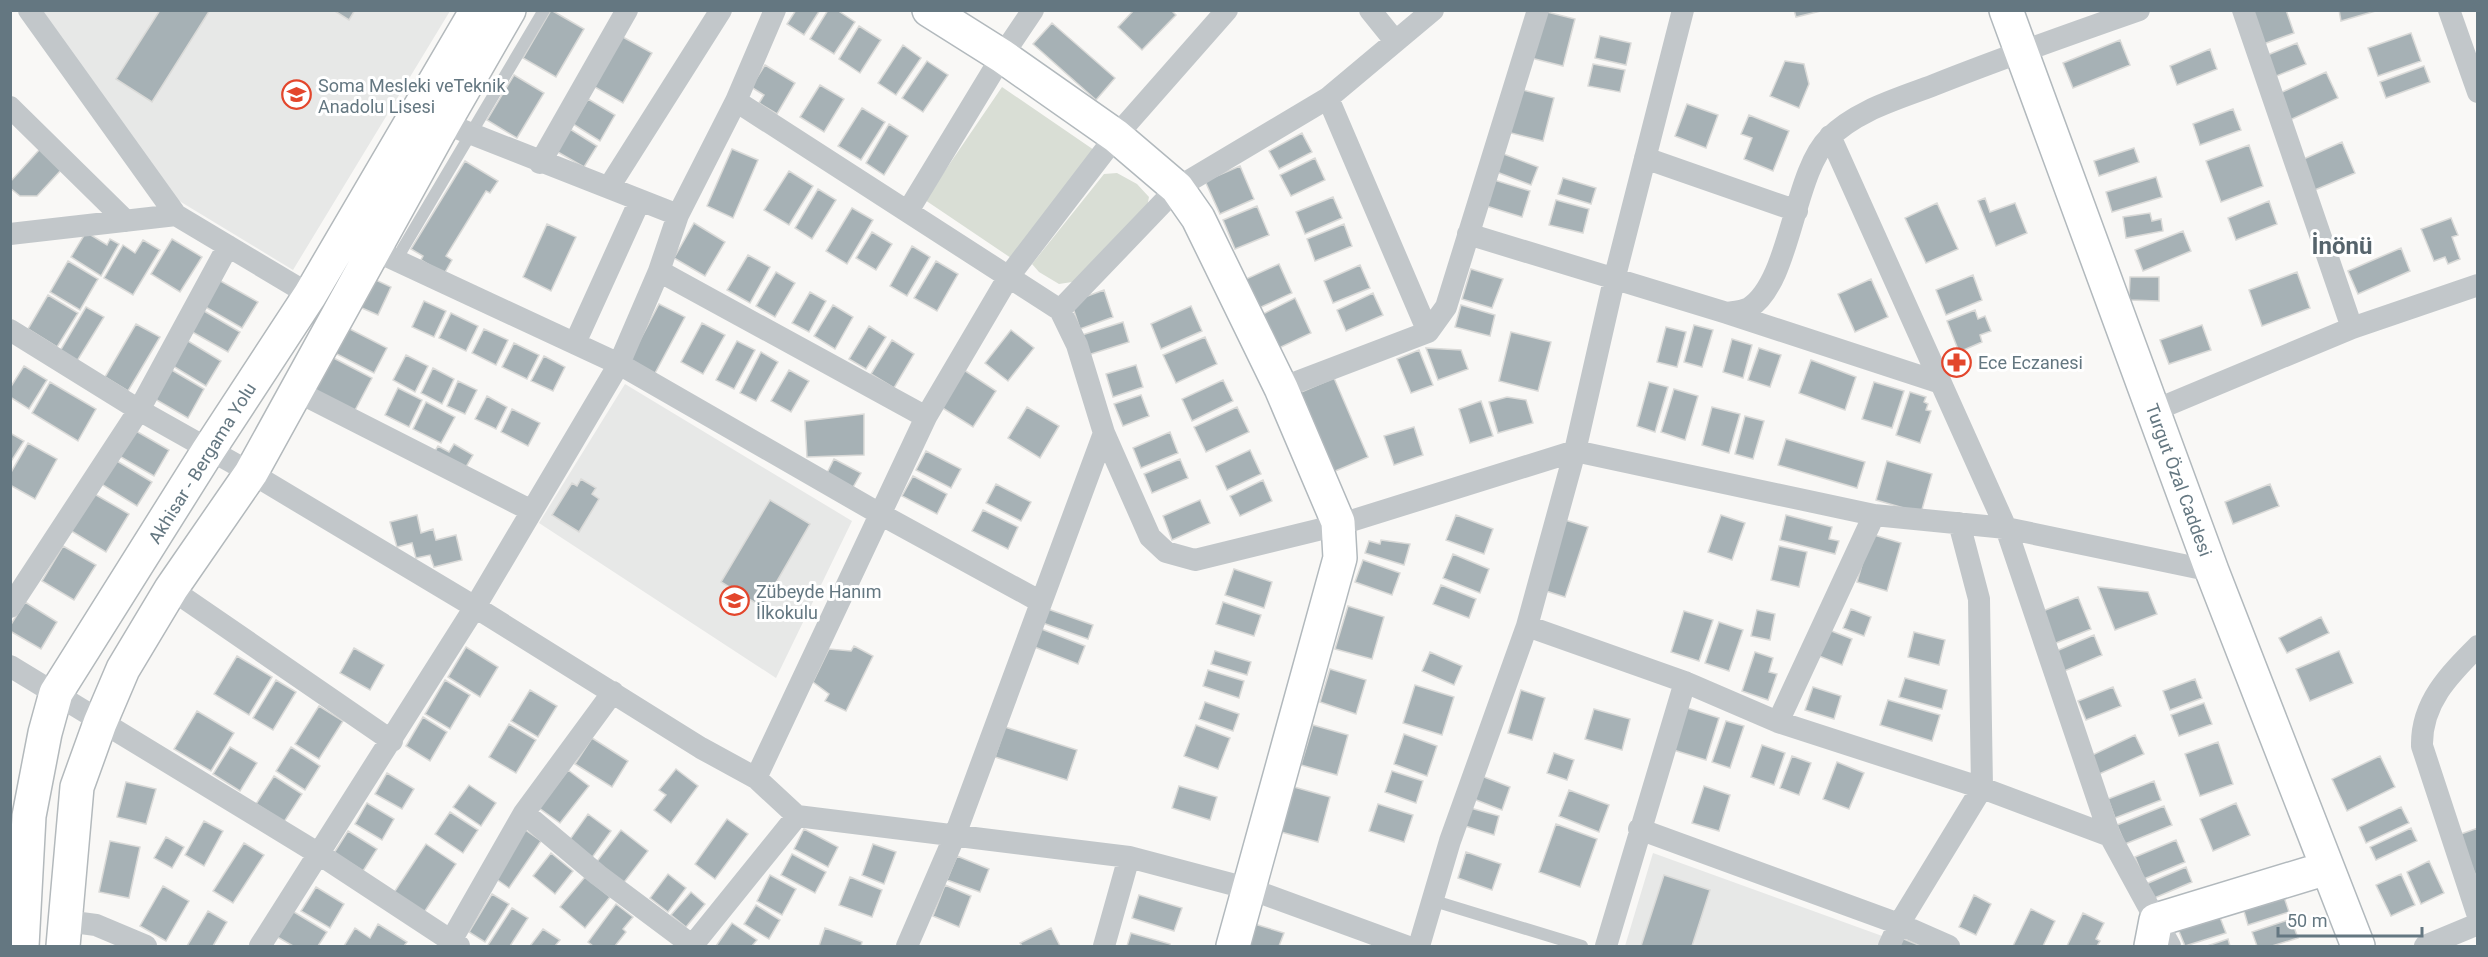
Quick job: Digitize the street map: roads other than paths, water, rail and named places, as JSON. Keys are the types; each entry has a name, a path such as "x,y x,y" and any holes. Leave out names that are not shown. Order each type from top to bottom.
{"street":[{"path":"29,10 176,215 310,295"},
{"name":"Akhisar - Bergama Yolu","path":"22,946 29,816 45,733 56,693 208,451 310,295 477,10"},
{"path":"146,946 96,925 64,934 77,787 100,723 123,669 171,589 251,473 296,391 385,255 457,129 509,10"},
{"path":"540,162 627,10"},
{"path":"609,187 721,10"},
{"path":"260,946 392,741 619,364 659,271 678,215 736,101 775,10"},
{"path":"928,10 1002,56 1116,136 1177,188 1198,218 1281,388 1338,525 1340,558 1233,946"},
{"path":"908,211 1002,56 1033,10"},
{"path":"756,778 926,417 1009,276 1116,136 1227,10"},
{"path":"1370,10 1395,41"},
{"path":"1060,310 1177,188 1328,98 1433,10"},
{"path":"1281,388 1428,332 1446,307 1538,10"},
{"path":"1419,946 1431,900 1527,626 1575,451 1614,280 1683,10"},
{"name":"Turgut Özal Caddesi","path":"2006,10 2212,571 2358,946"},
{"path":"1726,314 1749,308 1766,288 1779,260 1817,151 1830,136 1855,117 2020,51 2139,10"},
{"path":"2242,10 2352,328"},
{"path":"2449,10 2478,92"},
{"path":"1328,98 1428,332"},
{"path":"736,101 1060,310 1077,345 1104,433 1150,537 1166,552 1195,560 1338,525 1575,451 1874,515 2006,528 2212,571"},
{"path":"10,107 126,221"},
{"path":"457,129 678,215"},
{"path":"1830,136 2006,528 2110,837 2159,938 2327,867"},
{"path":"1646,158 1797,211"},
{"path":"575,343 640,200"},
{"path":"10,234 176,215"},
{"path":"1468,234 1941,383"},
{"path":"10,607 139,410 228,246"},
{"path":"385,255 619,364 880,514 1041,602"},
{"path":"659,271 926,417"},
{"path":"2153,411 2352,328 2478,285"},
{"path":"10,330 139,410 208,451 251,473 474,607 701,748 756,778 797,816 1129,856 1250,889 1406,946"},
{"path":"296,391 532,511"},
{"path":"907,946 955,835 1104,433"},
{"path":"1778,722 1874,515"},
{"path":"1889,946 1899,924 1982,788 1979,599 1959,523"},
{"path":"171,589 392,741"},
{"path":"1527,626 1685,682 1778,722 1982,788 2110,837"},
{"path":"2478,646 2452,671 2435,694 2422,727 2422,746 2478,916"},
{"path":"10,666 56,693 100,723 319,854 453,945 525,813 613,692"},
{"path":"1606,946 1685,682"},
{"path":"525,813 598,876 692,946 797,816"},
{"path":"1640,829 1899,924 1949,946"},
{"path":"1104,946 1129,856"},
{"path":"2425,946 2478,924"}],"lane":[{"path":"457,129 544,10"},
{"path":"1431,900 1582,946"}],"place":[{"name":"Soma Mesleki veTeknik Anadolu Lisesi","path":"297,95"},
{"name":"Ece Eczanesi","path":"1957,362"},
{"name":"Zübeyde Hanım İlkokulu","path":"735,601"}],"district":[{"name":"İnönü","path":"2342,246"}]}
